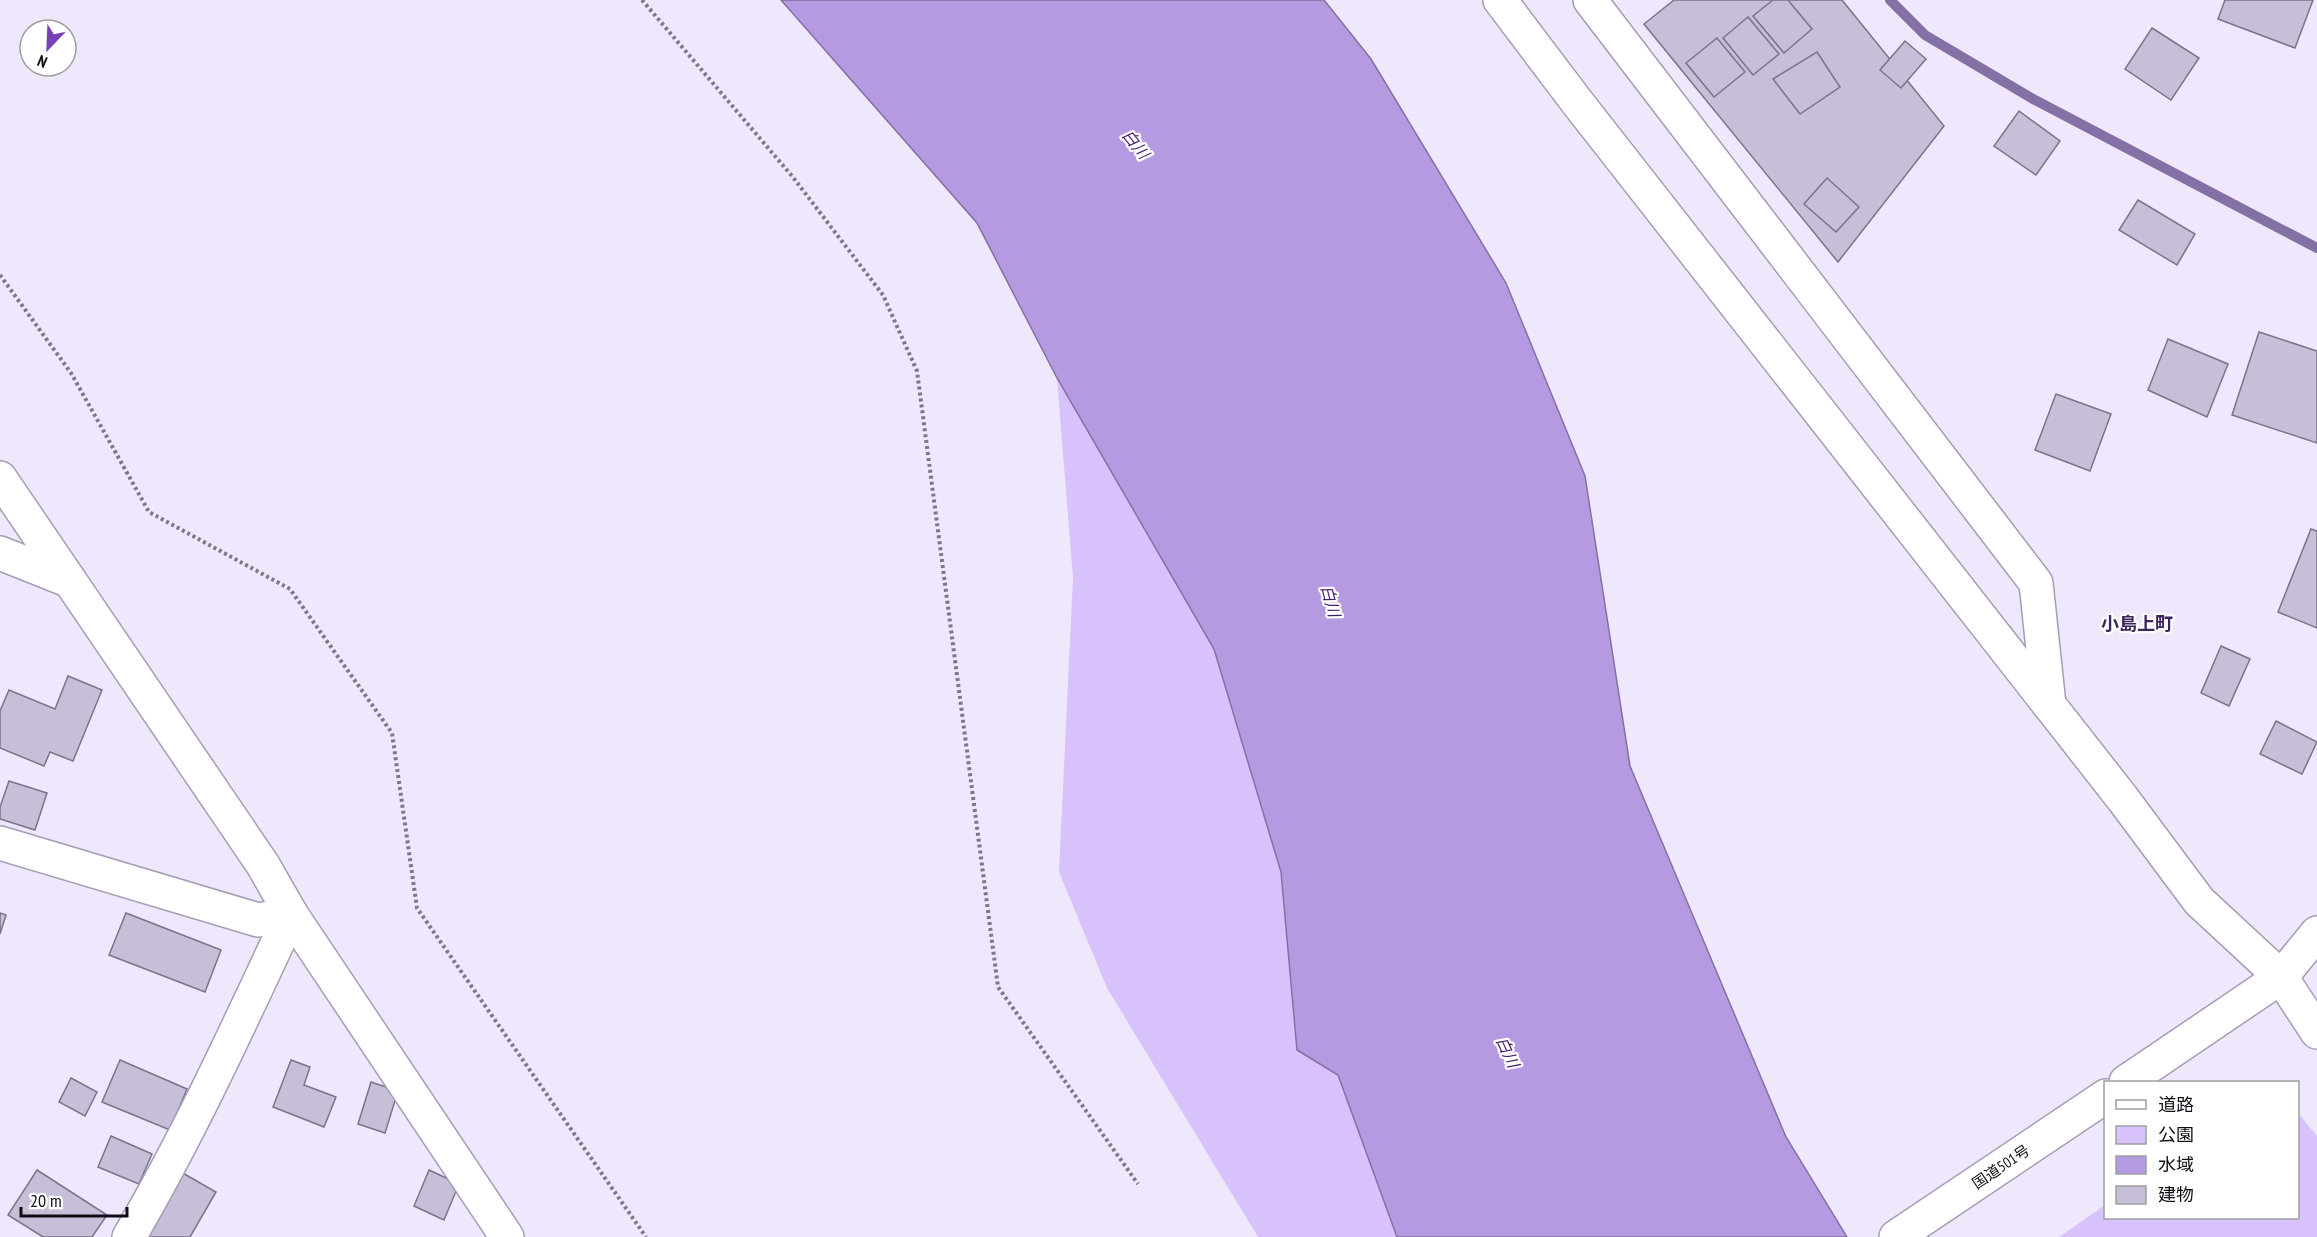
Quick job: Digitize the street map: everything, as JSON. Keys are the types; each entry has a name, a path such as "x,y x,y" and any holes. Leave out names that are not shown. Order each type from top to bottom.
{"main road":[{"path":"1500,0 1577,102 2123,799 2199,901 2281,977 2317,1032"},
{"path":"1590,0 2036,583 2049,705"},
{"path":"0,478 263,865 291,914 504,1230"},
{"path":"0,554 70,581"},
{"path":"0,843 258,920 291,914"},
{"path":"129,1237 203,1102 291,914"},
{"path":"2129,1081 2281,977 2317,933"},
{"name":"国道501号","path":"1896,1237 2104,1097"}],"path":[{"path":"642,0 792,176 883,295 917,371 998,987 1138,1184"},
{"path":"0,275 71,373 149,512 290,589 393,733 417,908 646,1237"}],"green space":[{"path":"1057,378 1214,649 1281,872 1297,1050 1338,1075 1397,1237 1258,1237 1107,988 1059,872 1073,578"},
{"path":"2299,1114 2317,1136 2317,1237 2059,1237 2104,1206 2104,1219 2299,1219"}],"water":[{"name":"白川","path":"781,0 1324,0 1371,59 1506,283 1585,476 1630,766 1786,1137 1847,1237 1397,1237 1338,1075 1297,1050 1281,872 1214,649 1057,378 977,223"}],"building":[{"path":"1674,0 1842,0 1944,126 1838,262 1644,24"},
{"path":"1773,0 1788,0 1812,29 1784,53 1753,16"},
{"path":"2225,0 2313,0 2295,48 2218,19"},
{"path":"1748,17 1779,54 1753,75 1723,38"},
{"path":"2152,28 2199,58 2171,100 2125,69"},
{"path":"1717,38 1745,72 1714,97 1686,63"},
{"path":"1905,41 1926,59 1901,88 1880,70"},
{"path":"1817,52 1840,87 1800,114 1773,79"},
{"path":"2019,111 2060,141 2036,175 1994,146"},
{"path":"1827,178 1859,207 1836,232 1804,204"},
{"path":"2138,200 2195,234 2177,265 2119,230"},
{"path":"2259,332 2317,351 2317,443 2232,415"},
{"path":"2168,339 2228,364 2207,417 2148,390"},
{"path":"2056,394 2111,414 2090,471 2035,450"},
{"path":"2311,529 2317,531 2317,628 2278,612"},
{"path":"2221,646 2250,659 2229,706 2201,693"},
{"path":"68,676 102,690 73,761 50,752 44,766 0,748 0,711 9,690 55,709"},
{"path":"2276,721 2317,742 2302,774 2260,754"},
{"path":"9,781 47,793 35,830 0,819 0,807"},
{"path":"0,913 6,915 0,934"},
{"path":"126,913 221,950 205,992 109,955"},
{"path":"120,1060 187,1089 170,1130 102,1102"},
{"path":"291,1060 310,1067 304,1085 336,1097 324,1127 273,1107"},
{"path":"71,1078 97,1092 85,1116 59,1102"},
{"path":"371,1082 398,1091 385,1133 358,1124"},
{"path":"111,1136 152,1154 139,1184 98,1167"},
{"path":"37,1170 107,1215 92,1237 43,1237 8,1215"},
{"path":"429,1170 459,1184 444,1220 414,1206"},
{"path":"181,1172 216,1192 190,1237 143,1237"}],"waterway":[{"path":"1890,0 1925,35 2033,99 2317,248"}],"district":[{"name":"小島上町","path":"2137,624"}]}
